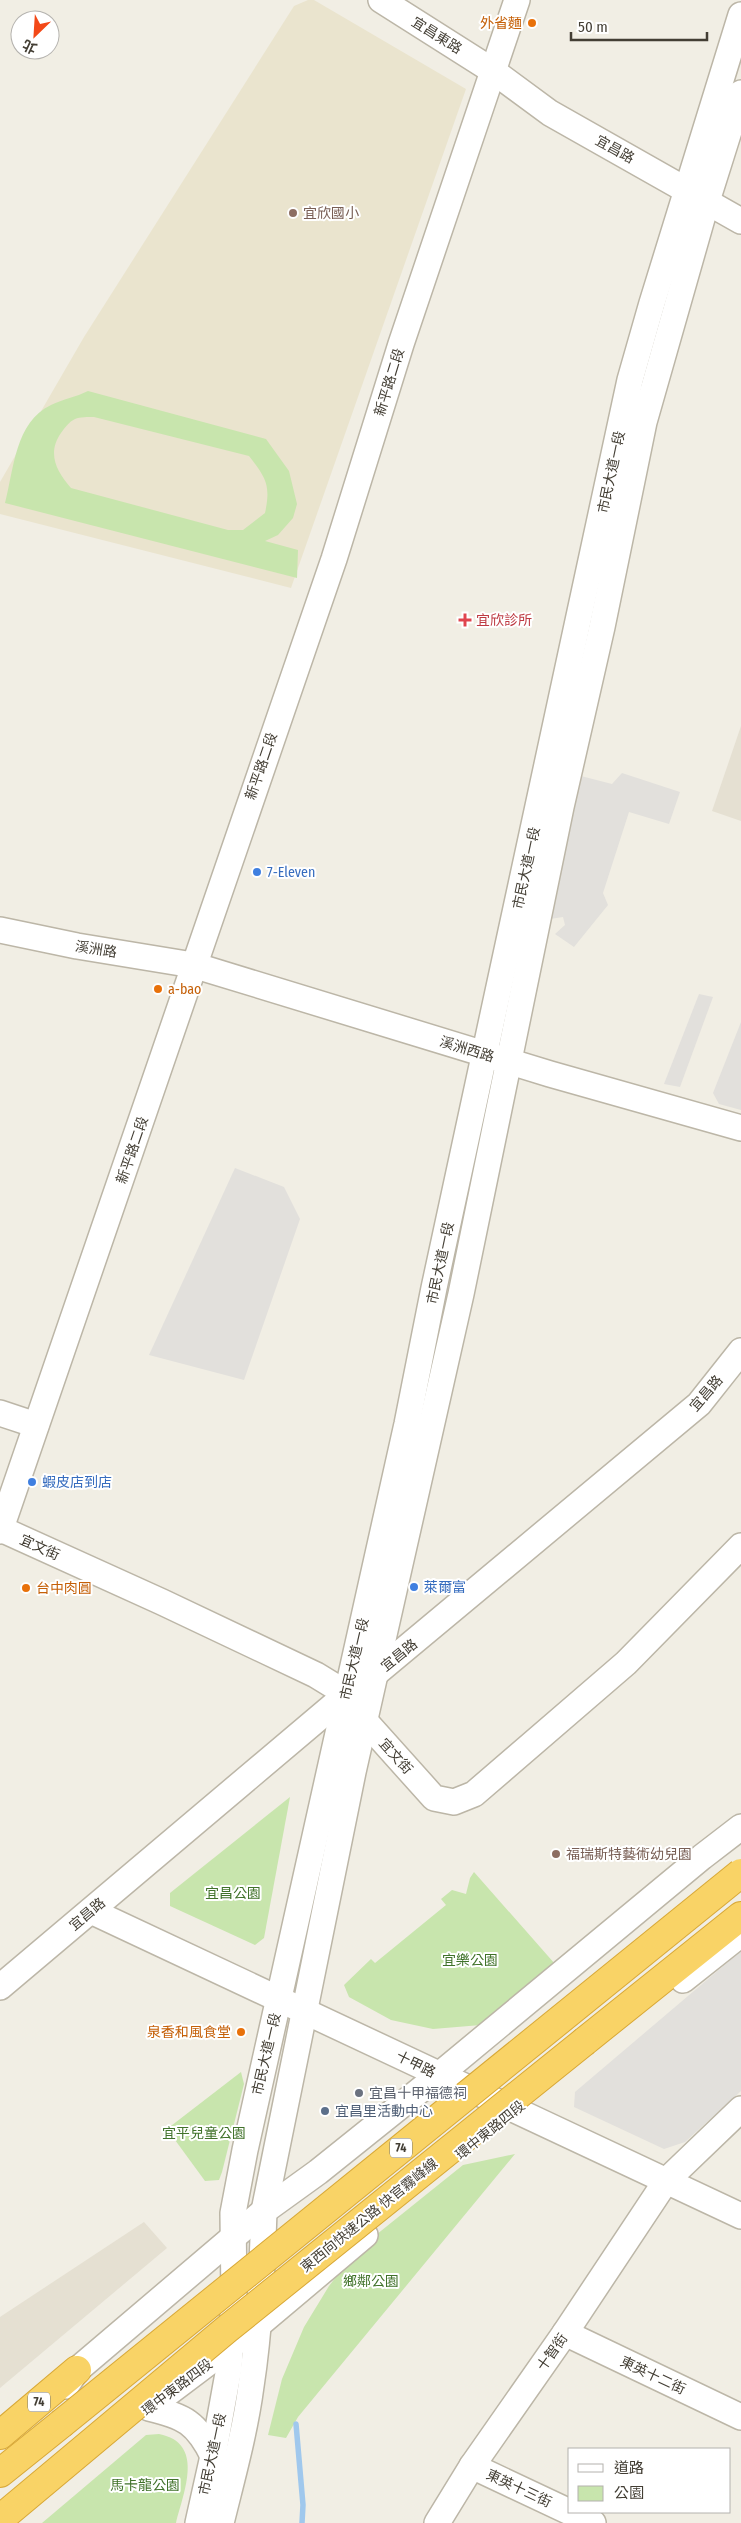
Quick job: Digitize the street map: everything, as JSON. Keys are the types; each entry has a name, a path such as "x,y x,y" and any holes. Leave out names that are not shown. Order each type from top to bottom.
{"highway":[{"name":"74","path":"0,2473 741,1872"},
{"name":"東西向快速公路 快官霧峰線","path":"0,2519 235,2323 741,1916"},
{"name":"74","path":"0,2435 77,2370"}],"street":[{"name":"宜昌東路","path":"381,0 494,71"},
{"name":"新平路二段","path":"0,1530 334,559 401,344 517,0"},
{"name":"市民大道一段","path":"220,2523 246,2421 257,2326 264,2211 365,1721 461,1294 561,807 602,627 644,422 741,15"},
{"name":"宜昌路","path":"494,71 550,113 741,221"},
{"name":"市民大道一段","path":"198,2523 213,2456 229,2368 234,2300 233,2213 239,2180 347,1694 630,380 652,303 741,93"},
{"name":"溪洲路","path":"0,930 77,946 194,965"},
{"name":"溪洲西路","path":"194,965 485,1055 741,1128"},
{"name":"宜昌路","path":"0,1987 347,1694 375,1674 699,1404 741,1351"},
{"path":"0,1413 36,1425"},
{"name":"宜文街","path":"0,1530 162,1602 316,1675 347,1694 365,1721 434,1798 454,1802 474,1794 626,1663 741,1546"},
{"path":"0,2451 58,2397 77,2370 264,2211 318,2172 439,2075 702,1857 741,1827"},
{"name":"十甲路","path":"91,1911 741,2216"},
{"name":"環中東路四段","path":"13,2523 149,2408 257,2326 515,2110 741,1934"},
{"name":"十智街","path":"437,2523 472,2466 565,2333 666,2181 741,2109"},
{"name":"東英十二街","path":"565,2333 741,2416"},
{"path":"0,2422 53,2380 77,2370"},
{"path":"149,2408 173,2413 187,2420 198,2429 213,2456"},
{"name":"東英十三街","path":"472,2466 568,2511"},
{"name":"東英十三街","path":"572,2513 593,2523"}],"shaded area":[{"name":"宜欣國小","path":"308,0 314,0 466,89 291,588 0,514 0,482 84,337 294,6"},
{"path":"741,726 741,821 712,811"},
{"path":"622,773 680,792 669,824 629,812 603,893 608,905 574,947 555,934 565,925 563,917 550,919 581,776 612,784"},
{"path":"699,994 713,997 680,1087 664,1084"},
{"path":"741,1022 741,1110 719,1104 713,1093"},
{"path":"235,1168 284,1187 300,1219 244,1380 149,1355"},
{"path":"741,1951 741,2091 685,2142 664,2149 574,2107 575,2092"},
{"path":"144,2222 167,2248 0,2388 0,2317"}],"green space":[{"path":"88,391 266,439 289,471 297,504 293,518 278,535 265,541 298,550 297,578 5,503 18,448 30,423 39,413 51,405","holes":["94,417 249,456 260,470 266,482 267,503 265,513 243,530 228,530 71,488 61,475 54,455 57,440 69,423 77,418"]},
{"name":"宜昌公園","path":"290,1797 264,1938 255,1945 170,1906 170,1893"},
{"name":"宜樂公園","path":"474,1872 555,1964 481,2025 433,2029 391,2020 349,1997 344,1985 371,1959 375,1963 446,1905 441,1899 452,1890 466,1894 470,1878"},
{"name":"宜平兒童公園","path":"241,2072 244,2084 222,2172 219,2180 205,2181 167,2129"},
{"name":"鄉鄰公園","path":"515,2154 298,2417 286,2438 268,2435 282,2379 304,2327 329,2286 356,2251 463,2165"},
{"name":"馬卡龍公園","path":"159,2434 173,2439 182,2447 187,2458 186,2483 176,2523 42,2523 146,2435"}],"waterway":[{"path":"296,2424 303,2505 302,2523"}],"place":[{"name":"外省麵","path":"532,23"},
{"name":"宜欣國小","path":"293,213"},
{"name":"宜欣診所","path":"465,620"},
{"name":"7-Eleven","path":"257,872"},
{"name":"a-bao","path":"158,989"},
{"name":"蝦皮店到店","path":"32,1482"},
{"name":"萊爾富","path":"414,1587"},
{"name":"台中肉圓","path":"26,1588"},
{"name":"福瑞斯特藝術幼兒園","path":"556,1854"},
{"name":"泉香和風食堂","path":"241,2032"},
{"name":"宜昌十甲福德祠","path":"359,2093"},
{"name":"宜昌里活動中心","path":"325,2111"}]}
